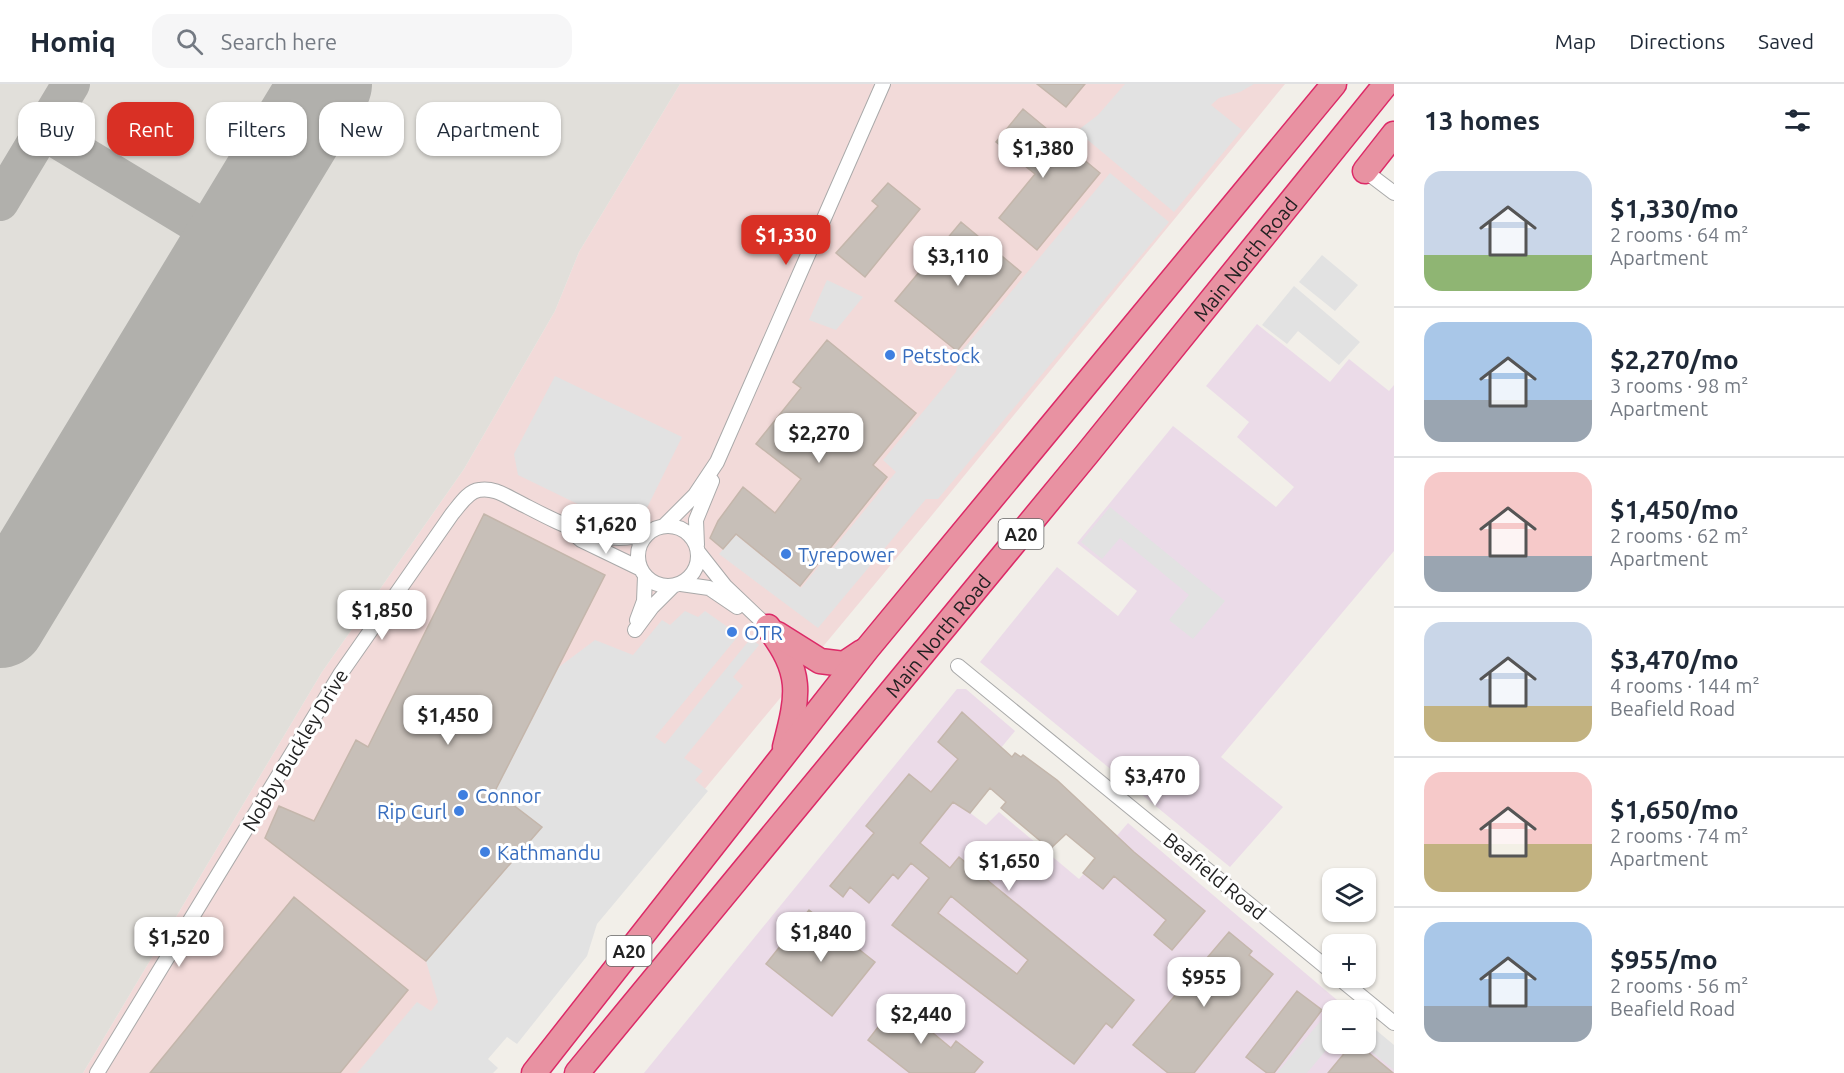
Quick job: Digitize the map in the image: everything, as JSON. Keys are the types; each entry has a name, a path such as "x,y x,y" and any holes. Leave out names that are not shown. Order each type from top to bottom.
{"highway":[{"name":"A20","path":"534,1073 867,649 1334,84"},
{"name":"Main North Road","path":"578,1073 1087,453 1386,84"},
{"path":"1365,171 1394,134"},
{"path":"765,625 820,661 844,664 867,649"},
{"path":"765,625 786,653 796,684 791,724 783,755"}],"street":[{"path":"717,462 695,495 664,526 649,533 639,546 644,600 634,630 652,607 677,585 693,575 698,550 696,520 711,485 717,462 883,84"},
{"path":"1365,171 1394,194"},
{"name":"Nobby Buckley Drive","path":"97,1073 341,673 452,514 469,494 478,490 495,490 564,526 608,539 636,537 649,533"},
{"name":"Nobby Buckley Drive","path":"564,526 581,540 643,572"},
{"path":"664,526 673,526 688,533 725,586 765,625"},
{"path":"643,572 657,585 709,588 765,625"},
{"name":"Beafield Road","path":"958,666 1322,964"},
{"path":"1351,988 1394,1023"}],"shaded area":[{"path":"0,84 680,84 579,252 555,311 464,469 322,672 83,1073 0,1073"},
{"path":"680,84 1285,84 928,520 469,1073 83,1073 322,672 464,469 555,311 579,252"},
{"path":"1125,84 1254,84 1240,92 1219,98 1211,105 1242,130 1174,212 1077,131 1098,115"},
{"path":"1110,173 1169,222 938,499 926,499 818,628 719,554 736,535 801,588 896,472 883,460 956,372 960,353"},
{"path":"1322,255 1358,285 1335,311 1299,282"},
{"path":"827,280 863,297 836,330 809,320"},
{"path":"1294,286 1360,342 1339,365 1298,331 1287,344 1262,325"},
{"path":"1257,324 1330,382 1349,359 1389,391 1394,385 1394,551 1221,757 1283,807 1230,867 980,662 1057,567 1118,616 1137,591 1077,543 1173,426 1276,507 1294,487 1237,437 1249,422 1206,386"},
{"path":"555,376 682,437 643,516 623,526 518,475 514,454"},
{"path":"1110,507 1225,601 1193,639 1169,620 1189,595 1120,538 1102,559 1081,542"},
{"path":"685,611 698,617 705,611 739,635 655,737 665,744 751,638 759,645 733,677 743,686 684,758 703,771 695,780 708,791 597,924 587,956 517,1044 507,1037 488,1059 498,1068 493,1073 357,1073 417,1002 431,1011 438,1002 426,961 542,827 495,791 559,667 595,640 633,655 662,620 670,625"},
{"path":"957,689 966,689 1015,731 956,802 986,825 999,812 1079,879 1128,823 1337,1000 1322,1000 1322,1054 1376,1054 1376,1032 1394,1048 1394,1073 644,1073"},
{"path":"1322,1019 1323,1054 1307,1073 1277,1073"},
{"path":"1376,1030 1394,1045 1394,1070 1374,1054"}],"building":[{"path":"1037,84 1085,84 1066,107"},
{"path":"1023,109 1100,173 1037,250 999,218 1035,174 996,142"},
{"path":"888,183 920,209 865,277 836,253 878,206 872,201"},
{"path":"961,222 1021,272 957,351 895,301"},
{"path":"827,340 916,413 873,465 887,477 800,586 736,534 723,549 710,538 718,521 743,487 775,513 801,479 756,444 801,388 793,382"},
{"path":"484,514 605,575 495,791 542,827 426,961 265,838 279,806 314,821 356,740 368,747"},
{"path":"962,712 1012,757 1015,753 1021,757 1023,755 1057,780 1134,852 1205,911 1172,950 1154,935 1166,920 1114,876 1103,889 1083,873 1095,858 1066,834 1050,849 1001,808 1006,802 990,788 970,813 953,802 920,843 950,868 959,857 1134,1000 1112,1028 1106,1023 1074,1064 892,925 929,878 911,863 898,879 893,874 869,903 850,887 843,897 830,886 874,833 866,826 909,774 931,792 958,759 938,742","holes":["951,896 1028,960 1017,974 938,913"]},
{"path":"294,897 408,990 340,1073 150,1073"},
{"path":"809,910 875,962 832,1016 766,964"},
{"path":"1229,932 1252,951 1249,955 1273,974 1194,1073 1168,1073 1133,1045"},
{"path":"1297,991 1322,1010 1274,1073 1267,1073 1246,1057"},
{"path":"896,1004 907,1012 912,1005 939,1026 933,1033 951,1048 956,1041 983,1062 974,1073 910,1073 868,1040"},
{"path":"1344,1054 1370,1054 1393,1073 1328,1073"}],"taxiway":[{"path":"0,202 71,84"},
{"path":"84,156 230,244"}],"runway":[{"path":"0,622 326,84"}],"place":[{"name":"Petstock","path":"890,355"},
{"name":"Tyrepower","path":"786,554"},
{"name":"OTR","path":"732,632"},
{"name":"Connor","path":"463,795"},
{"name":"Rip Curl","path":"459,811"},
{"name":"Kathmandu","path":"485,852"}]}
